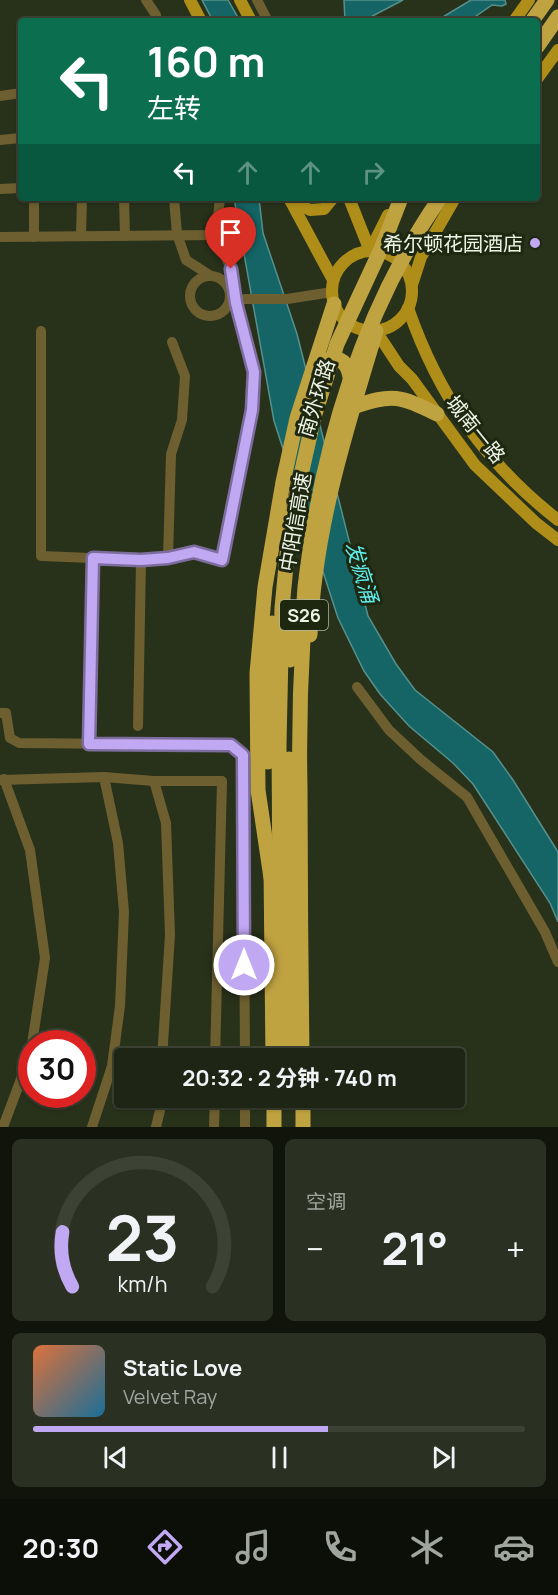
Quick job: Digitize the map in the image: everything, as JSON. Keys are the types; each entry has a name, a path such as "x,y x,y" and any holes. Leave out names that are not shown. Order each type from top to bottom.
{"highway":[{"path":"533,14 547,0"},
{"path":"540,44 556,25"},
{"path":"540,54 556,25"},
{"name":"南外环路","path":"271,878 268,691 272,625 289,499 318,379 346,307 401,201"},
{"name":"中阳信高速","path":"281,1048 279,744 282,608 290,524 314,417 337,344 402,201"},
{"name":"南外环路","path":"293,880 289,759 290,656 297,574 308,511 328,423 357,337 384,279 429,201"},
{"name":"中阳信高速","path":"302,1048 299,705 305,581 313,531 332,441 359,355 381,301 438,201"},
{"path":"273,1048 271,878 258,790 257,674 265,587 287,462 297,417 333,292"},
{"path":"294,1048 293,880 304,771 310,622 317,556 345,430 376,331"},
{"path":"312,370 319,363 330,358 344,362 351,374 353,407"},
{"path":"353,407 391,397 412,402 437,414"},
{"path":"274,1108 274,1127"},
{"path":"281,1108 281,1127"},
{"path":"294,1108 294,1127"},
{"path":"303,1108 303,1127"}],"main road":[{"path":"190,0 199,18"},
{"path":"240,0 249,18"},
{"path":"516,18 529,0"},
{"path":"540,76 558,50"},
{"path":"291,201 333,292 341,316 351,325 363,330 376,331 401,319 408,308 412,285 421,257 430,238 454,201"},
{"path":"294,201 310,210 324,209 331,201"},
{"path":"350,201 370,251"},
{"path":"370,251 395,201"},
{"path":"333,292 339,269 347,260 370,251 382,252 402,264 412,285"},
{"name":"城南一路","path":"408,308 424,352 446,396 487,454 558,519"},
{"name":"城南一路","path":"376,331 399,366 476,465 536,523 558,540"},
{"path":"476,465 480,457 487,454"}],"street":[{"path":"146,0 157,18"},
{"path":"257,0 266,18"},
{"path":"0,96 18,93"},
{"path":"0,140 18,138"},
{"path":"0,189 18,188"},
{"path":"34,201 34,237"},
{"path":"81,236 82,201"},
{"path":"124,201 125,236"},
{"path":"174,201 177,234 186,260 218,278 228,287 237,302"},
{"path":"41,330 41,556 141,560 168,558 194,552 222,560 252,410 254,372 231,269 216,235 220,201"},
{"path":"0,237 216,235"},
{"path":"211,276 199,280 191,290 195,308 211,316 237,302 287,299 333,292"},
{"path":"168,558 171,454 182,420 184,376 172,342"},
{"path":"89,744 93,558"},
{"path":"138,726 141,560"},
{"path":"357,687 390,730 420,759 466,797 545,932 558,962"},
{"path":"0,713 6,713 10,738 19,743 231,745 243,755 245,1048"},
{"path":"92,1127 112,1066 120,1006 124,912 117,843 104,777"},
{"path":"34,1030 45,958 30,850 2,780 104,777 154,781 222,781 215,1048"},
{"path":"154,781 166,823 170,935 163,1048"},
{"path":"3,1127 18,1087"},
{"path":"156,1127 161,1108"},
{"path":"214,1127 215,1108"},
{"path":"245,1108 245,1127"}],"water":[{"path":"202,0 228,0 238,18 211,18"},
{"path":"344,0 403,0 369,18 345,18"},
{"path":"471,0 505,0 506,4 492,5 473,18 441,18"},
{"path":"235,201 259,201 263,233 297,334 368,616 396,664 415,690 493,752 558,852 558,922 550,903 473,784 453,763 409,726 380,694 364,671 338,618 274,421"}],"place":[{"name":"希尔顿花园酒店","path":"535,243"}],"route":[{"path":"231,269 236,303 254,372 252,410 222,560 194,552 168,558 141,560 93,558 89,744 231,745 243,755 244,965"}],"water label":[{"name":"发疯涌","path":"362,572"}]}
